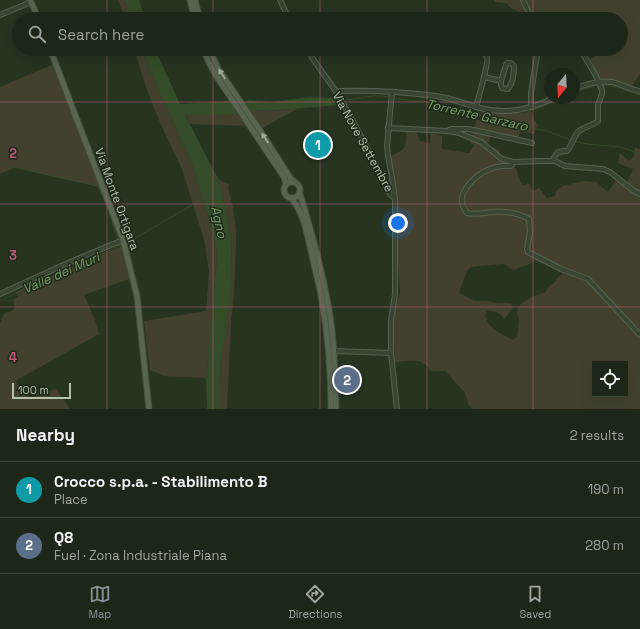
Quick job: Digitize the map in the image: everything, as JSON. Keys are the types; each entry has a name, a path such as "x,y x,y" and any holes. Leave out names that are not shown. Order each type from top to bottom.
{"main road":[{"path":"190,0 193,12"},
{"path":"195,0 198,12"},
{"path":"30,1 36,12"},
{"name":"Via Monte Ortigara","path":"53,56 123,240 137,296 149,409"},
{"path":"206,56 229,96 284,177 286,184 284,194 292,198 304,220 322,299 327,332 331,409"},
{"path":"212,56 219,70 291,179 300,188 300,194 312,234 330,315 334,351 336,409"},
{"path":"286,184 295,182"},
{"path":"292,198 300,194"}],"street":[{"path":"280,0 286,12"},
{"path":"523,0 529,12"},
{"path":"0,15 30,1"},
{"name":"Via Nove Settembre","path":"311,56 337,93 390,194 395,199 395,294 391,321 390,353 396,409"},
{"path":"476,107 484,77 486,56"},
{"path":"531,106 537,56"},
{"path":"553,160 559,151 566,152 568,150 573,139 580,130 598,121 598,105 602,90 584,56"},
{"path":"507,63 514,66 510,87 508,89 502,88 501,81 504,68 507,63"},
{"path":"484,77 501,81"},
{"path":"580,87 599,82 612,82 640,91"},
{"path":"337,93 348,91 392,92 438,97 493,111 520,110 544,102"},
{"path":"392,92 387,146 395,199"},
{"path":"388,128 448,131 459,133 481,142 502,159 513,162 553,160 565,166 603,169 610,172 640,194"},
{"path":"448,131 451,129 468,129 532,143"},
{"path":"513,162 511,166 501,166 490,169 479,174 472,180 463,192 461,199 462,205 467,213 474,215 494,212 512,213 522,215 530,219 528,252 561,269 588,279 640,335"},
{"path":"0,294 123,240"},
{"path":"334,351 390,353"}],"shaded area":[{"path":"118,0 125,0 129,12 122,12"},
{"path":"494,0 520,0 526,12 520,12 512,9 506,3 494,2"},
{"path":"526,0 640,0 640,74 631,87 611,80 596,79 589,59 594,56 628,56 628,12 532,12"},
{"path":"136,56 145,56 162,98 192,163 216,247 217,258 206,378 165,376 150,370 144,321 206,311 209,272 205,243 182,169 161,125 147,90"},
{"path":"54,64 101,186 99,187 16,167 0,174 0,87"},
{"path":"297,109 262,128 250,110 268,111"},
{"path":"482,112 501,114 532,112 533,118 537,125 534,134 521,132 516,142 491,136 487,145 500,150 498,157 510,161 513,164 523,186 528,183 533,191 539,188 547,198 555,196 556,191 563,186 584,181 596,182 608,192 616,180 627,183 633,169 618,163 620,153 629,161 634,156 635,148 640,149 640,409 472,409 468,404 465,393 445,371 431,371 423,363 415,360 395,362 394,322 395,309 400,293 397,248 398,201 395,174 390,156 396,154 405,146 407,128 416,130 420,141 430,143 431,133 442,136 442,149 469,153 474,145 470,142 477,119 480,120","holes":["535,260 564,274 559,276 554,283 548,287 546,292 531,297 521,304 517,312 519,318 517,337 513,340 492,328 485,315 487,311 492,311 501,315 504,319 513,309 511,303 474,301 459,293 467,271 471,267 503,264 515,270 530,264"]},
{"path":"185,114 237,114 248,126 190,124"},
{"path":"215,173 221,181 229,184 228,187 236,230 234,294 231,323 227,409 219,409 219,387 232,274 231,236 222,193"},
{"path":"122,246 129,279 84,295 95,320 99,334 15,381 30,398 56,389 70,409 0,409 0,323 4,314 15,308 13,299 18,296 15,292"}],"water":[{"path":"125,0 139,0 143,12 129,12"},
{"name":"Agno","path":"145,56 158,56 180,104 230,101 237,114 185,115 215,173 222,193 231,236 232,274 227,324 221,361 219,409 207,409 206,378 217,258 216,247 192,163 162,98"},
{"path":"310,97 335,98 339,105 268,111 250,110 244,102 249,100 271,102"}],"waterway":[{"path":"580,91 597,85"},
{"path":"602,85 617,87 640,95"},
{"name":"Torrente Garzaro","path":"343,100 371,96 389,97"},
{"name":"Torrente Garzaro","path":"392,98 456,108 505,123 547,131 571,140"},
{"path":"502,121 548,104"},
{"name":"Torrente Garzaro","path":"574,141 587,144 621,147 640,154"},
{"path":"0,164 98,186 109,212 118,240"},
{"name":"Valle dei Muri","path":"127,243 204,198"},
{"name":"Valle dei Muri","path":"0,301 121,245"}],"place":[{"name":"Crocco s.p.a. - Stabilimento B","path":"318,145"},
{"name":"Q8","path":"347,380"}]}
